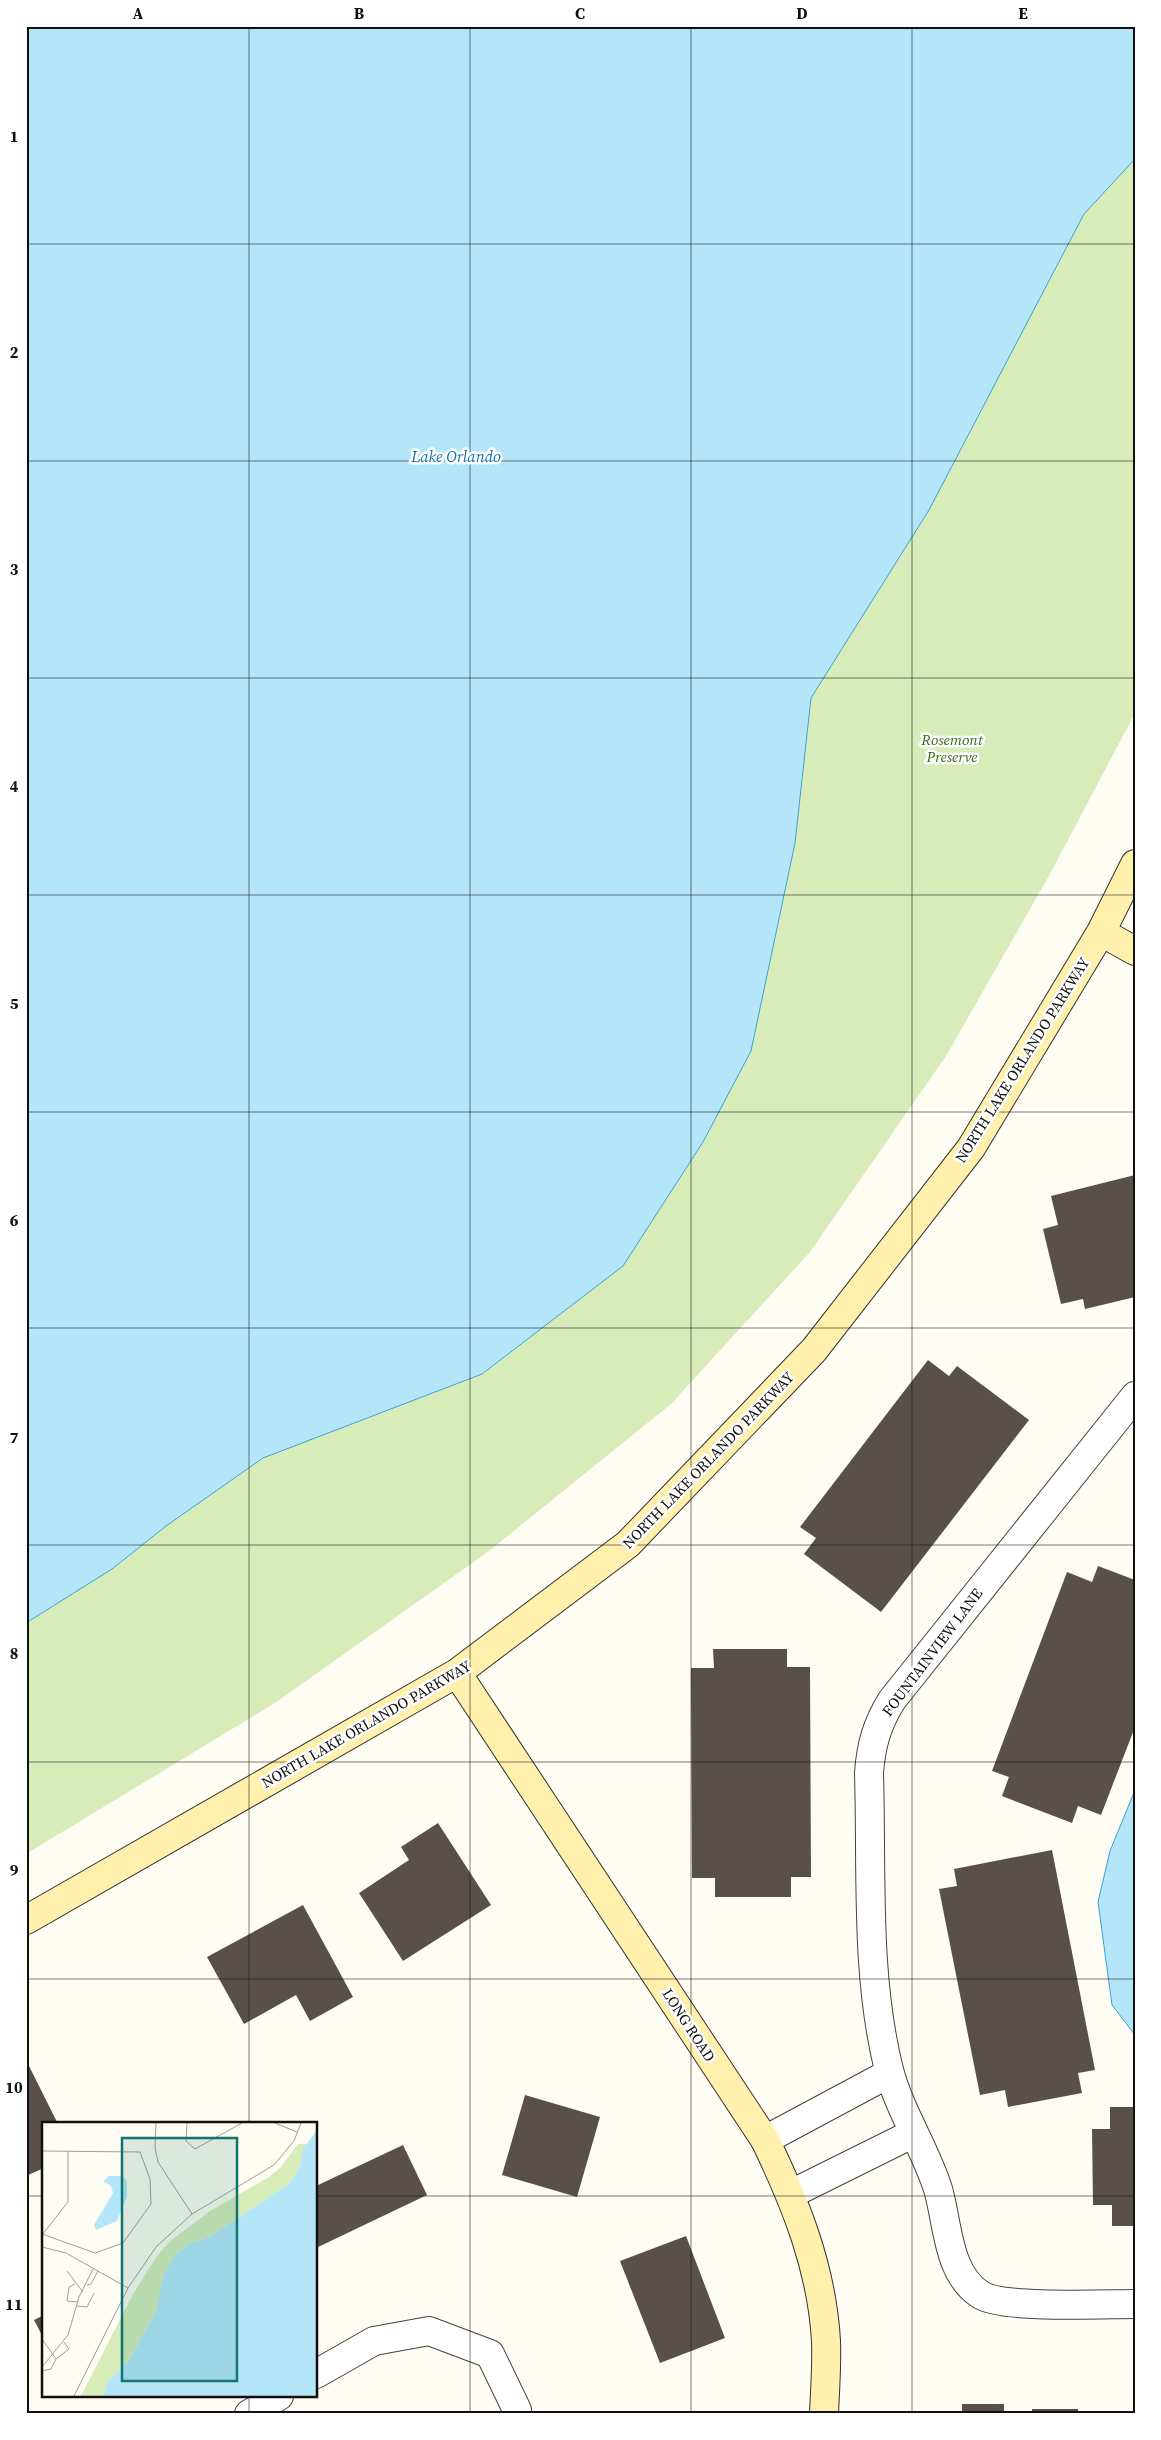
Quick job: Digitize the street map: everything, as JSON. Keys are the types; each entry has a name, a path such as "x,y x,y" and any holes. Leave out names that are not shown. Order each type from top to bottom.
{"street":[{"name":"NORTH LAKE ORLANDO PARKWAY","path":"26,1920 457,1673 628,1544 814,1350 972,1148 1101,932 1135,864"},
{"path":"1101,932 1135,951"},
{"name":"FOUNTAINVIEW LANE","path":"1135,1396 892,1700 880,1719 871,1746 869,1773 872,1953 879,2024 890,2073 914,2133 930,2166 954,2260 966,2279 981,2295 1010,2303 1135,2304"},
{"name":"LONG ROAD","path":"457,1673 765,2140 791,2194 809,2245 820,2291 826,2342 824,2414"},
{"path":"765,2140 890,2073"},
{"path":"791,2194 914,2133"},
{"path":"318,2373 374,2341 429,2331 490,2354 517,2410 517,2414"},
{"path":"249,2414 276,2398"}],"green space":[{"name":"Rosemont Preserve","path":"1135,159 1135,713 1050,874 946,1056 810,1252 671,1404 489,1551 275,1703 26,1854 26,1623 112,1569 166,1526 263,1458 482,1374 623,1266 703,1142 751,1051 795,843 811,698 929,510 1084,214"}],"water":[{"name":"Lake Orlando","path":"26,26 1135,26 1135,159 1084,214 929,510 811,698 795,843 751,1051 703,1142 623,1266 482,1374 263,1458 166,1526 112,1569 26,1623"},
{"path":"1135,1790 1135,2035 1112,2005 1098,1902 1110,1851"}],"building":[{"path":"1135,1175 1135,1297 1085,1309 1083,1299 1061,1304 1043,1229 1058,1225 1051,1196"},
{"path":"928,1360 949,1376 957,1366 1029,1420 881,1612 804,1554 816,1538 800,1527"},
{"path":"1098,1566 1135,1580 1135,1727 1101,1815 1078,1806 1072,1823 1002,1796 1009,1777 992,1771 1067,1572 1092,1582"},
{"path":"713,1649 787,1649 787,1667 810,1667 811,1877 791,1877 791,1897 715,1897 715,1878 692,1878 691,1668 714,1668"},
{"path":"438,1823 491,1905 403,1961 359,1893 409,1860 401,1847"},
{"path":"1052,1850 1095,2070 1078,2073 1082,2093 1008,2107 1005,2090 980,2095 939,1889 957,1886 954,1869"},
{"path":"303,1905 353,1997 310,2021 296,1995 244,2024 207,1957"},
{"path":"26,2060 57,2122 42,2122 42,2169 26,2176"},
{"path":"525,2095 600,2117 577,2197 502,2175"},
{"path":"1110,2107 1135,2107 1135,2226 1112,2226 1112,2205 1093,2205 1092,2129 1110,2129"},
{"path":"403,2145 427,2195 318,2247 318,2185"},
{"path":"686,2236 725,2338 660,2363 620,2261"},
{"path":"42,2316 42,2335 34,2320"},
{"path":"962,2404 1004,2404 1004,2414 962,2414"},
{"path":"1032,2409 1078,2409 1078,2414 1032,2414"}]}
